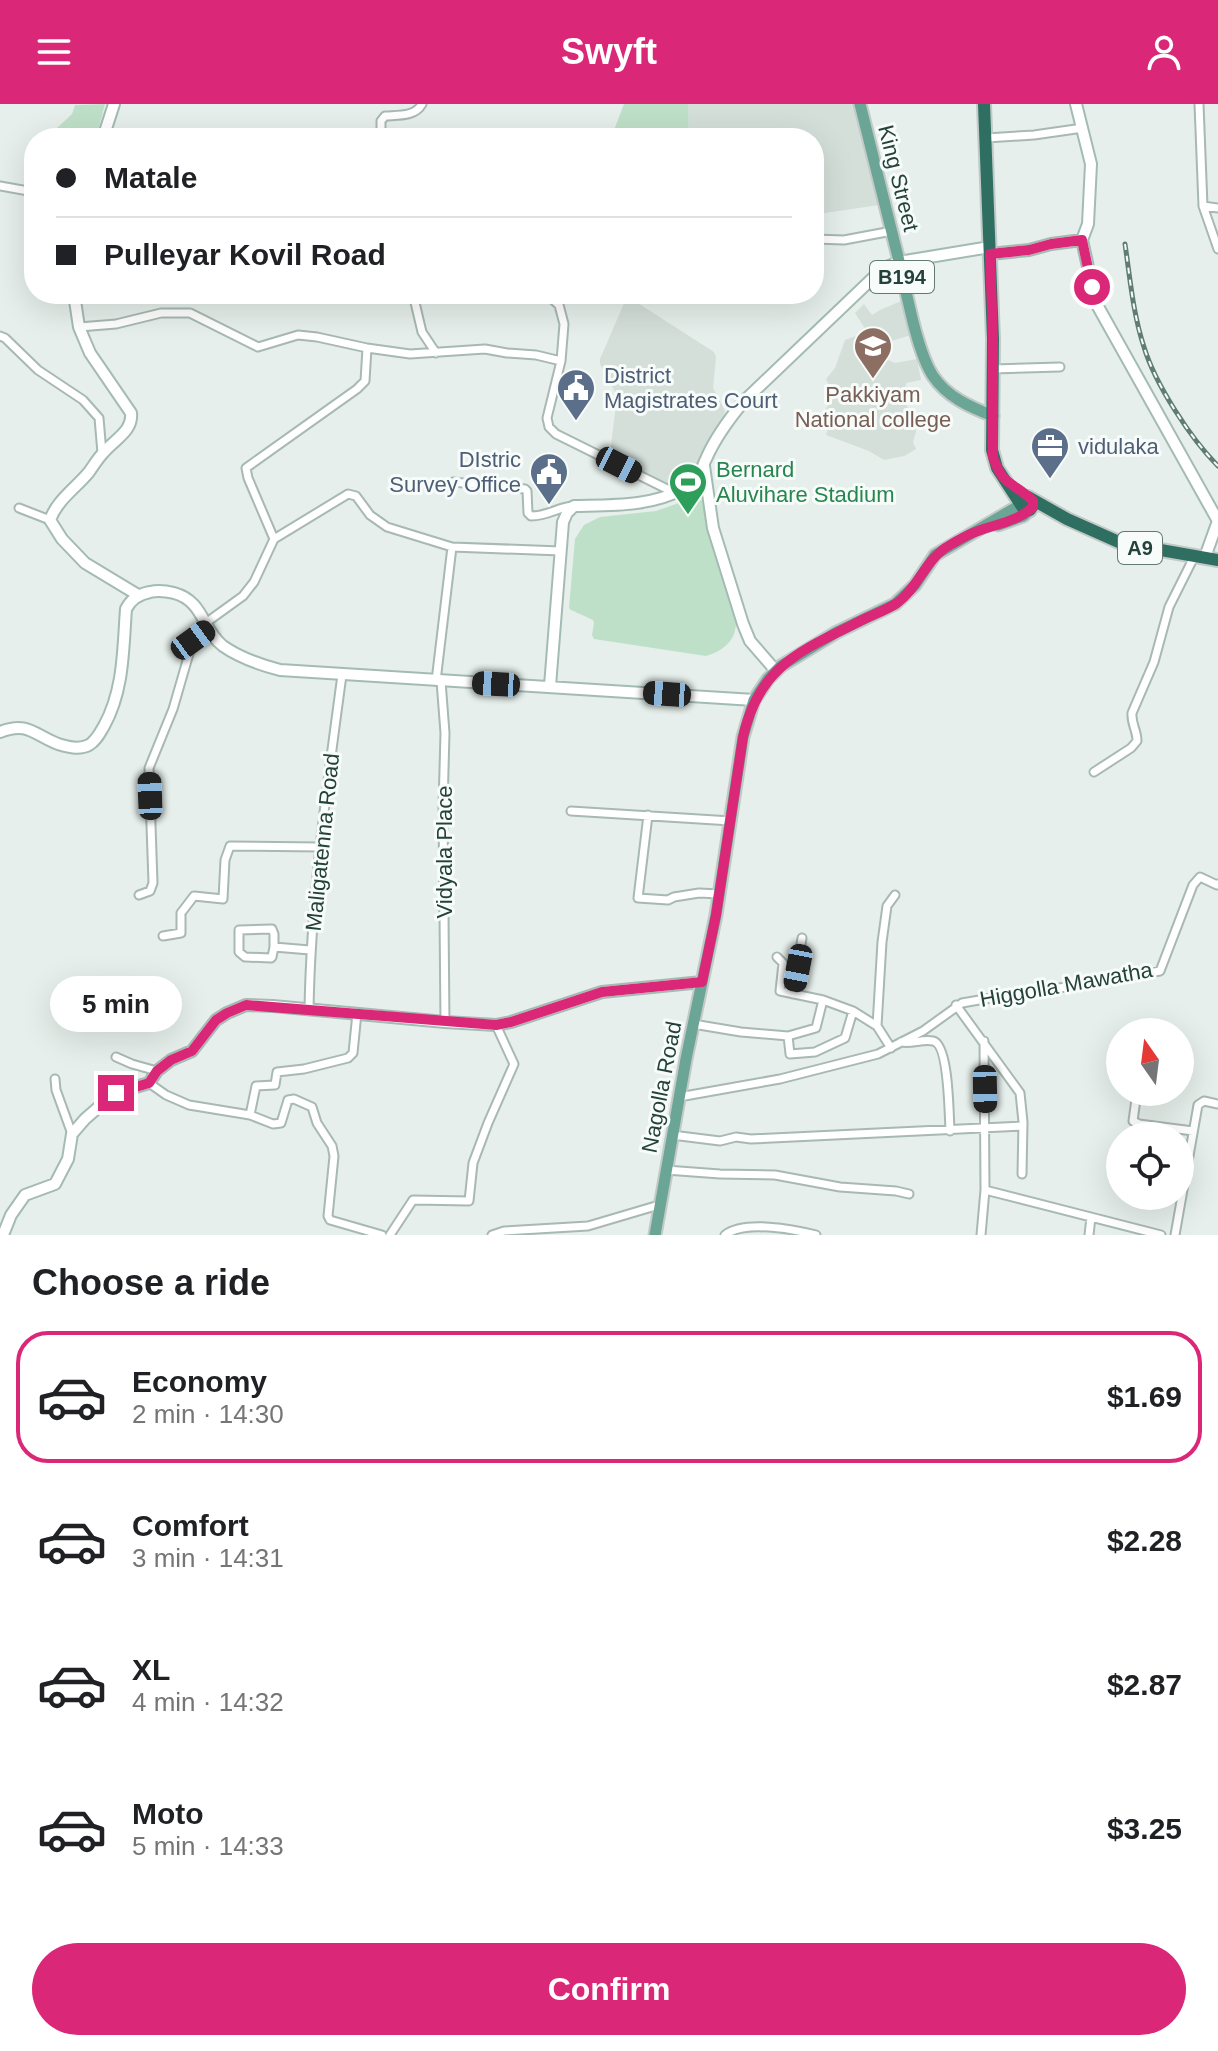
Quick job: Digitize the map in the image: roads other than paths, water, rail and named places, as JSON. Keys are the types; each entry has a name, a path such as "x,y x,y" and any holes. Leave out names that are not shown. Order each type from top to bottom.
{"highway":[{"name":"A9","path":"984,104 993,457 997,468 1028,505 1121,543 1206,558"}],"main road":[{"name":"King Street","path":"860,104 916,329 930,372 958,400 993,416"},
{"name":"Nagolla Road","path":"655,1235 719,894 743,737 754,700 776,671 810,648 895,604 915,585 935,555 1028,505"}],"street":[{"path":"106,128 114,104"},
{"path":"381,128 385,116 411,114 419,110 422,104"},
{"path":"1076,104 1091,164 1088,224 1082,240 1096,303 1218,521 1206,558 1169,607 1154,662 1132,713 1131,722 1137,733 1137,741 1094,772"},
{"path":"1199,104 1203,206 1218,249"},
{"path":"986,138 1034,135 1083,127"},
{"path":"0,186 24,190"},
{"path":"1203,206 1218,208"},
{"path":"824,239 844,240 892,231"},
{"path":"453,482 525,489 531,516 546,516 561,508 574,506 633,504 675,493 700,476 726,422 744,401 870,280 889,266 899,262 990,251 1029,250 1082,240"},
{"path":"50,520 53,510 102,453 128,429 132,420 131,413 90,353 79,327 76,304"},
{"path":"415,304 422,332 436,353"},
{"path":"558,304 564,324 561,361 548,411 549,427 556,434 675,493"},
{"path":"79,327 116,324 161,313 190,313 258,347 298,335 410,354 485,349 561,361"},
{"path":"0,336 38,370 83,400 99,418 102,453"},
{"path":"274,539 246,468 357,389 365,381 367,348"},
{"path":"993,369 1060,367"},
{"path":"704,464 713,528 743,624 750,641 776,671"},
{"path":"139,895 150,891 153,883 149,768 173,709 193,640 243,596 254,582 274,539 348,494 356,496 370,515 387,527 452,547 561,551"},
{"path":"550,686 563,522 574,506"},
{"path":"19,508 50,520 62,539 85,563 138,595"},
{"name":"Vidyala Place","path":"445,1022 445,733 439,681 452,547"},
{"path":"2,729 17,727 32,730 72,748 90,745 97,739 111,713 120,685 126,609 138,595 153,591 180,594 195,604 224,647 255,663 280,670 754,700"},
{"name":"Maligatenna Road","path":"309,1009 310,950 320,847 342,675"},
{"path":"571,811 731,821"},
{"path":"648,815 638,898 668,900 699,893 719,894"},
{"path":"163,936 181,933 181,913 194,896 223,899 225,860 230,846 320,847"},
{"name":"Higgolla Mawatha","path":"679,1097 780,1079 878,1054 923,1031 956,1005 1160,971 1193,885 1200,877 1218,884"},
{"path":"877,1026 882,942 887,906 895,895"},
{"path":"272,929 274,947 272,957 268,959 241,956 239,930 272,929"},
{"path":"793,994 802,938"},
{"path":"274,947 310,950"},
{"path":"777,957 783,963 780,991 823,1000 853,1011 877,1026 891,1048"},
{"path":"72,1134 116,1093 149,1083 157,1071 171,1060 192,1051 216,1020 246,1005 496,1025 602,992 702,982"},
{"path":"693,1024 788,1036 816,1028 823,1000"},
{"path":"956,1005 1020,1093 1022,1174"},
{"path":"788,1036 790,1054 815,1052 845,1038 853,1011"},
{"path":"250,1115 256,1086 275,1085 277,1072 348,1058 353,1053 357,1013"},
{"path":"390,1235 413,1200 469,1201 473,1163 514,1064 496,1025"},
{"path":"901,1042 932,1041 941,1048 950,1131"},
{"path":"981,1235 985,1190 984,1041"},
{"path":"116,1057 157,1071"},
{"path":"2,1235 25,1195 55,1184 68,1159 72,1134 55,1079"},
{"path":"149,1083 189,1105 250,1115 273,1124 281,1123 288,1100 294,1099 312,1107 334,1156 330,1220 382,1235"},
{"path":"1194,1126 1198,1105 1204,1101 1218,1104"},
{"path":"672,1135 720,1141 736,1137 751,1139 1023,1126"},
{"path":"666,1170 775,1175 840,1187 909,1194"},
{"path":"985,1190 1156,1234"},
{"path":"492,1235 504,1231 588,1226 659,1205"},
{"path":"1175,1235 1179,1210"},
{"path":"1089,1235 1091,1217"},
{"path":"725,1235 732,1229 741,1228 796,1230 816,1235"}],"railway":[{"path":"1125,244 1137,322 1149,362 1175,410 1218,466"}],"place":[{"name":"Pakkiyam National college","path":"873,380"},
{"name":"District Magistrates Court","path":"576,422"},
{"name":"vidulaka","path":"1050,480"},
{"name":"DIstric Survey Office","path":"549,506"},
{"name":"Bernard Aluvihare Stadium","path":"688,516"}]}
